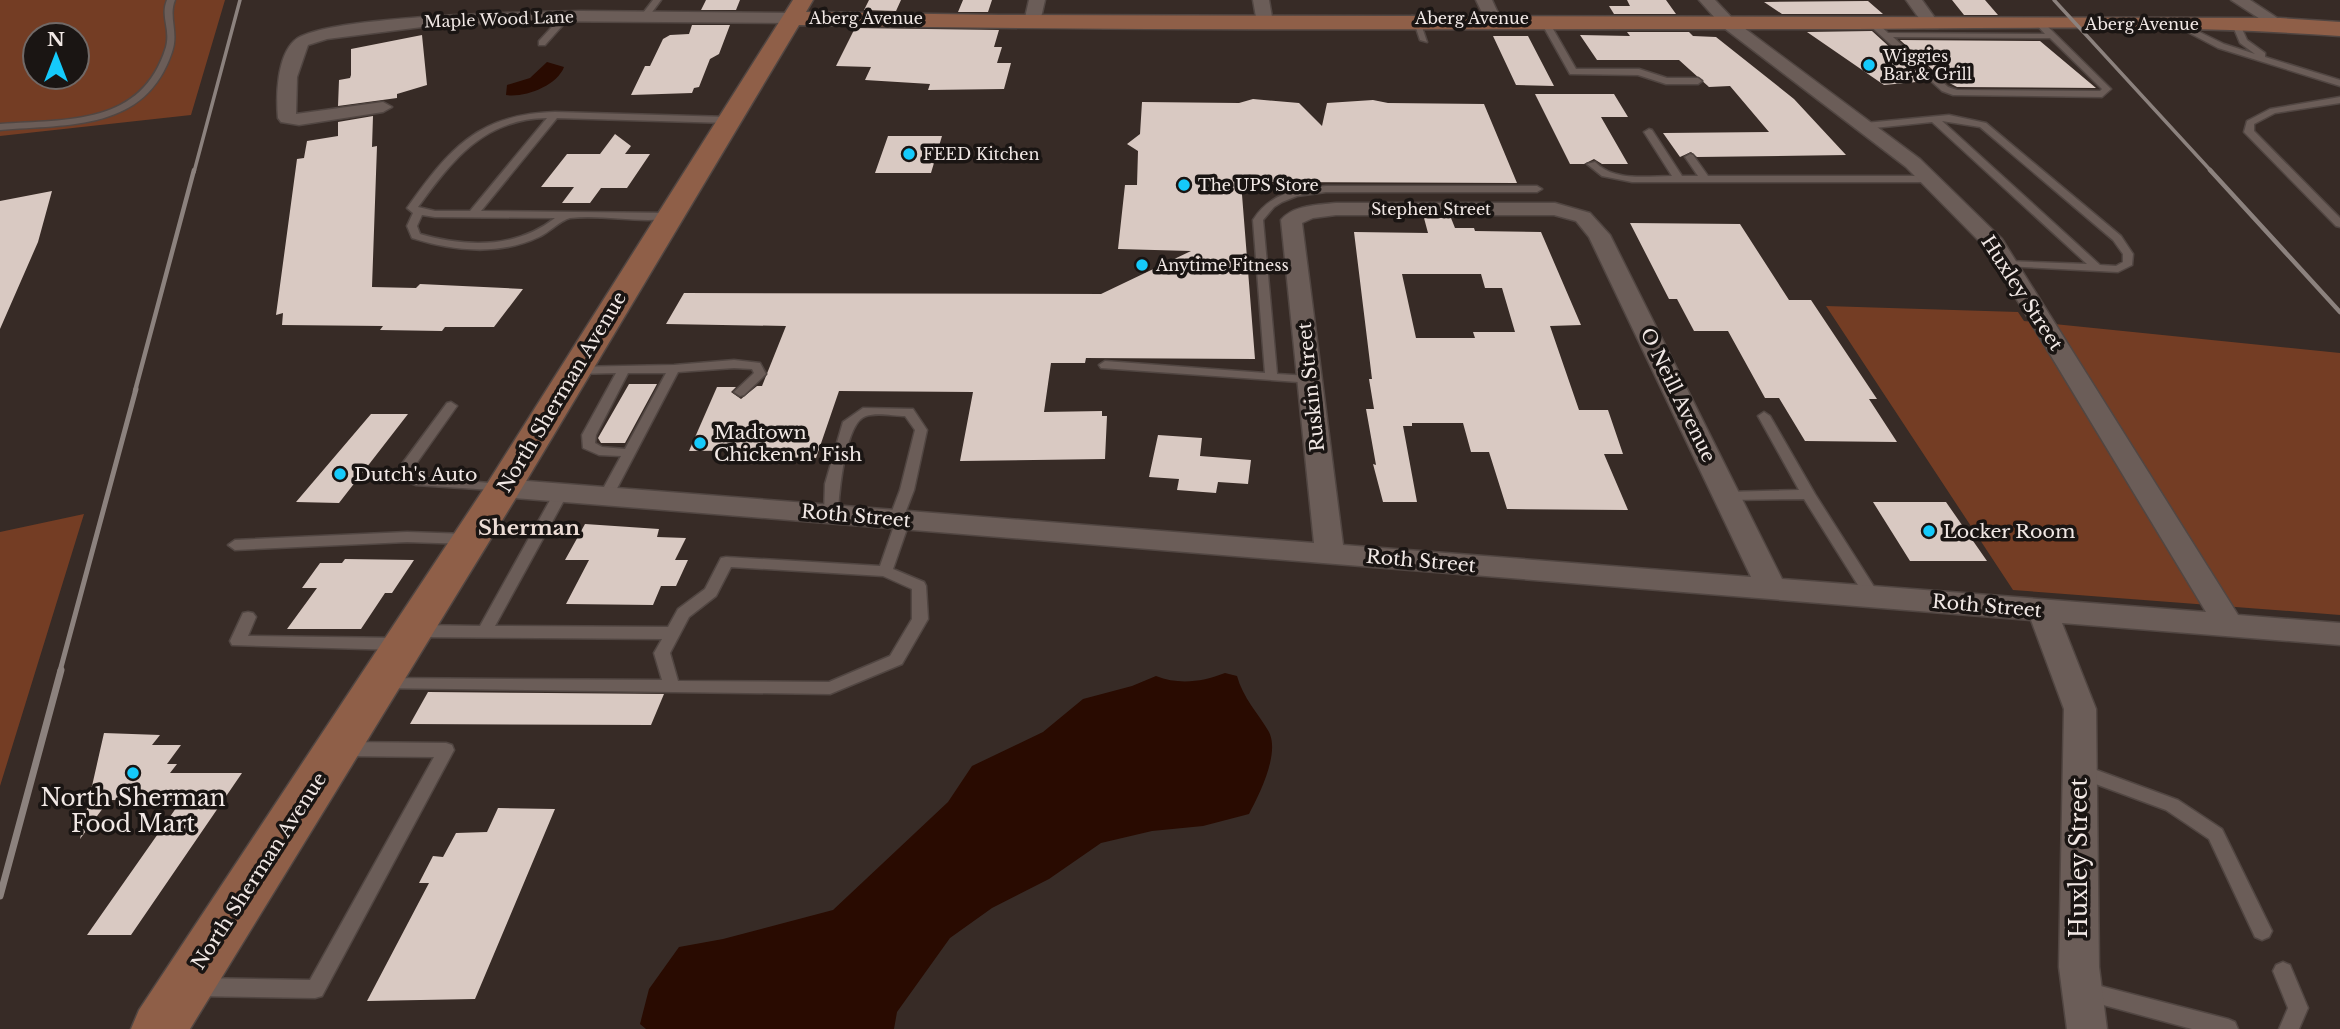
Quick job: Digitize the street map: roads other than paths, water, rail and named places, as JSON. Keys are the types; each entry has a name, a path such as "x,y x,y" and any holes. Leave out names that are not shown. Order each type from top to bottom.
{"street":[{"name":"Huxley Street","path":"1707,0 1727,22 1865,126 1930,179 1994,244 2229,625"},
{"path":"1914,0 1931,23"},
{"path":"2239,0 2280,25"},
{"name":"Maple Wood Lane","path":"383,107 299,120 287,118 284,106 295,48 303,42 320,37 433,19 643,17 797,9"},
{"name":"Aberg Avenue","path":"797,9 940,19 1034,13 1263,13 1418,27 1491,14 1876,27 1931,23 2005,23 2045,29 2236,24 2340,29"},
{"name":"North Sherman Avenue","path":"159,1029 471,540 797,9"},
{"name":"Aberg Avenue","path":"1491,14 1546,24 1727,22"},
{"name":"Aberg Avenue","path":"2280,25 2340,23"},
{"name":"Stephen Street","path":"1292,220 1322,210 1545,209 1571,212"},
{"name":"O Neill Avenue","path":"1571,212 1583,217 1599,235 1772,589"},
{"name":"Ruskin Street","path":"1292,220 1330,554"},
{"name":"Roth Street","path":"503,488 2340,634"},
{"name":"Huxley Street","path":"2042,610 2080,709 2079,967 2087,1029"}],"lane":[{"path":"0,127 110,114 141,99 158,81 175,33 167,10 171,0"},
{"path":"643,17 657,0"},
{"path":"542,43 566,17"},
{"path":"1546,24 1573,72 1639,72 1665,81 1698,81"},
{"path":"2179,24 2221,46 2340,83"},
{"path":"2236,24 2243,41 2268,61"},
{"path":"1876,27 2045,29 2107,89 2102,94 1956,93 1945,89 1876,27"},
{"path":"2340,100 2273,111 2250,123 2249,132 2340,224"},
{"path":"669,216 473,214 419,212 412,208 452,160 482,132 497,124 553,117 729,120"},
{"path":"473,214 553,117"},
{"path":"1934,119 2097,268"},
{"path":"1865,126 1960,119 1993,132 2121,242 2128,254 2128,263 2118,269 2007,264"},
{"path":"1649,132 1679,179"},
{"path":"1690,157 1705,179"},
{"path":"1592,164 1610,177 1930,179"},
{"path":"1271,377 1258,220 1272,203 1296,193 1336,189 1537,189"},
{"path":"1296,193 1322,210"},
{"path":"419,212 412,226 416,236 439,244 463,246 488,246 536,236 552,228 565,215"},
{"path":"574,370 674,369 734,364 755,366 760,374 740,392"},
{"path":"1105,365 1310,380"},
{"path":"606,496 630,453 640,425 674,369"},
{"path":"624,370 613,402 588,444 599,450 630,453"},
{"path":"451,406 404,471 405,476 416,481 503,488"},
{"path":"831,514 832,484 849,422 863,412 909,412 921,430 885,571"},
{"path":"1764,416 1808,494 1873,597"},
{"path":"485,631 561,493"},
{"path":"1727,496 1808,494"},
{"path":"235,545 407,537 471,540"},
{"path":"378,684 672,687 830,688 896,660 920,619 919,586 885,571 726,562 711,592 683,613 662,653 672,687"},
{"path":"248,617 238,641 408,637 485,631 673,633"},
{"path":"185,987 315,989 446,750 337,749"},
{"path":"2080,771 2172,805 2216,834 2262,931"},
{"path":"2283,971 2298,1008 2289,1029"},
{"path":"2083,990 2228,1029"}],"railway":[{"path":"194,172 240,0"},
{"path":"2054,0 2212,172"},
{"path":"135,391 194,170"},
{"path":"2210,170 2340,312"},
{"path":"60,671 136,389"},
{"path":"0,896 61,670"}],"place":[{"name":"Wiggies Bar & Grill","path":"1869,65"},
{"name":"FEED Kitchen","path":"909,154"},
{"name":"The UPS Store","path":"1184,185"},
{"name":"Anytime Fitness","path":"1142,265"},
{"name":"Madtown Chicken n' Fish","path":"700,443"},
{"name":"Dutch's Auto","path":"340,474"},
{"name":"Locker Room","path":"1929,531"},
{"name":"North Sherman Food Mart","path":"133,773"}],"district":[{"name":"Sherman","path":"529,528"}]}
